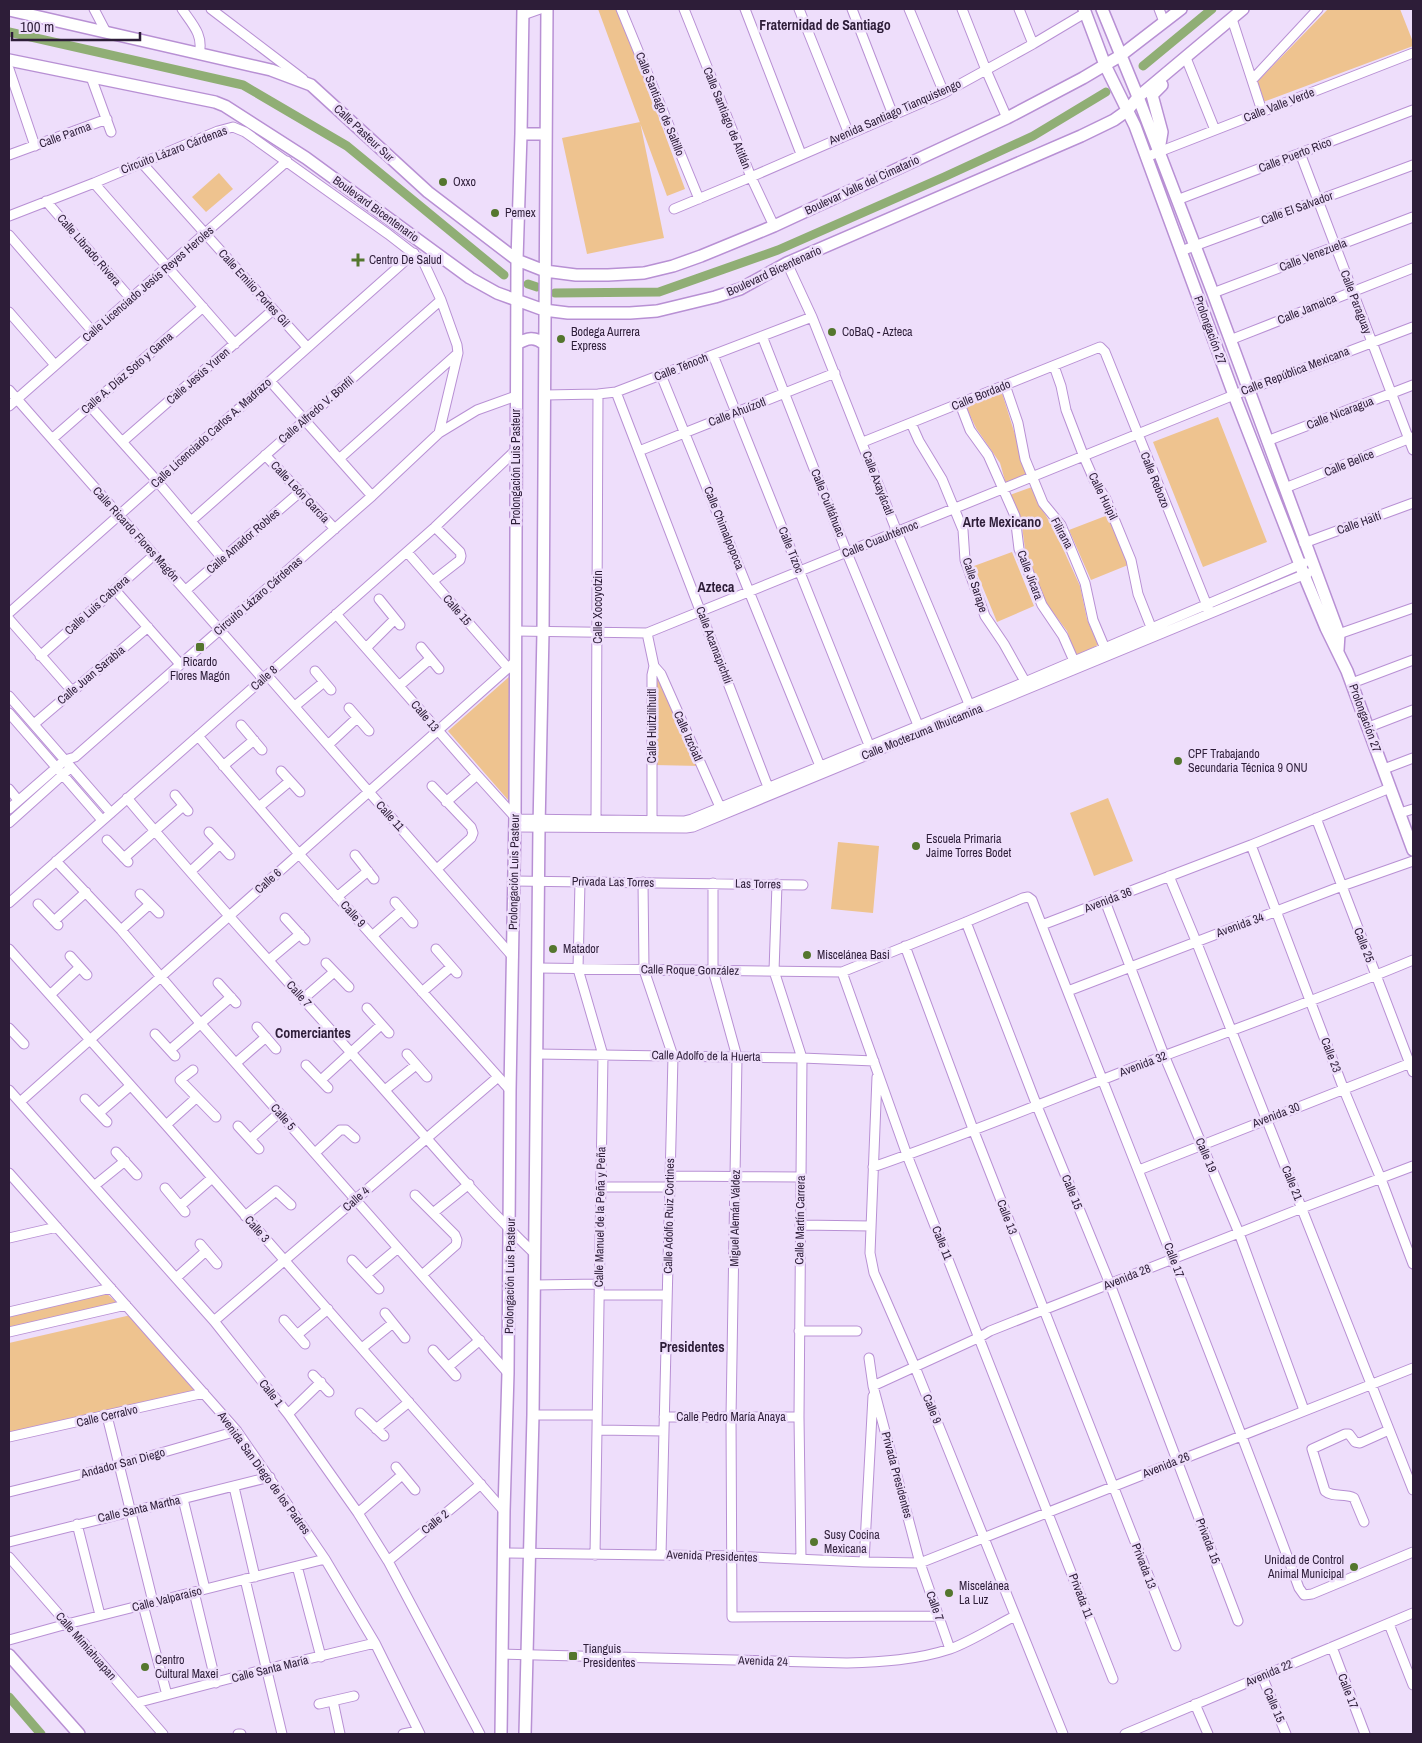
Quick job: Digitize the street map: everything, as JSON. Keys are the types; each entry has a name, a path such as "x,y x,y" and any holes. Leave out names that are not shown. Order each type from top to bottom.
{"main road":[{"name":"Prolongación Luis Pasteur","path":"525,1734 535,1285 543,632 547,9"},
{"name":"Prolongación 27","path":"1102,9 1213,293 1313,566 1338,650 1369,727 1413,850"},
{"name":"Boulevar Valle del Cimatario","path":"517,260 545,271 576,275 608,275 644,273 673,266 701,256 774,226 1007,118 1120,56 1181,9"},
{"path":"1128,110 1138,97 1243,9"},
{"path":"9,10 271,70 311,85"},
{"name":"Prolongación 27","path":"1084,11 1105,65 1128,110 1234,395 1302,570 1334,636"},
{"name":"Prolongación Luis Pasteur","path":"501,1734 510,1231 510,1090 514,957 515,821 512,664 516,632 516,300 523,12"},
{"name":"Boulevard Bicentenario","path":"9,60 215,102 225,106 284,142 470,278 496,292 544,310 594,314 630,313 686,305 715,298 740,288 787,263 1043,153 1114,120 1128,110"},
{"path":"1159,152 1162,132 1152,95 1175,76 1182,61"},
{"name":"Calle Pasteur Sur","path":"311,85 428,192 517,260"},
{"path":"521,134 546,134"},
{"path":"517,344 532,338 544,344"},
{"path":"9,1655 79,1734"}],"street":[{"path":"94,9 106,32"},
{"path":"182,9 200,36 199,54"},
{"name":"Calle Pasteur Sur","path":"210,9 311,85"},
{"path":"523,12 540,9"},
{"name":"Calle Santiago de Saltillo","path":"621,9 699,199"},
{"name":"Calle Santiago de Atitlán","path":"684,9 751,177 774,226"},
{"path":"745,9 801,154"},
{"path":"799,9 849,134"},
{"path":"852,9 893,115"},
{"path":"909,9 944,92"},
{"path":"962,9 1007,118"},
{"path":"1019,9 1033,44"},
{"path":"1159,9 1164,22"},
{"path":"1252,80 1318,9"},
{"name":"Avenida Santiago Tianquistengo","path":"674,209 944,92 1033,44 1084,11"},
{"path":"1232,19 1262,111"},
{"name":"Calle Valle Verde","path":"1146,157 1413,53"},
{"path":"1182,61 1215,130"},
{"path":"9,69 35,146"},
{"name":"Calle Parma","path":"9,155 107,119 91,77"},
{"name":"Calle Puerto Rico","path":"1177,200 1413,110"},
{"path":"107,119 111,132"},
{"name":"Circuito Lázaro Cárdenas","path":"9,216 94,183 218,130 233,127 245,132 423,261 441,300 458,353 439,433"},
{"name":"Calle Paraguay","path":"1300,153 1372,342 1411,438 1413,450"},
{"name":"Calle Licenciado Jesús Reyes Heroles","path":"9,406 287,161"},
{"name":"Calle Emilio Portes Gil","path":"141,162 307,347"},
{"name":"Calle El Salvador","path":"1181,251 1413,165"},
{"path":"94,183 235,344"},
{"name":"Calle Librado Rivera","path":"46,201 131,299"},
{"name":"Calle Venezuela","path":"1213,293 1413,217"},
{"path":"388,234 396,234 424,245"},
{"path":"9,235 93,332"},
{"name":"Calle Licenciado Carlos A. Madrazo","path":"9,613 414,253"},
{"path":"425,266 431,257 437,254"},
{"name":"Calle Axayácatl","path":"787,263 812,317 897,532 969,704"},
{"name":"Calle Jamaica","path":"1230,340 1413,268"},
{"name":"Calle Alfredo V. Bonfil","path":"191,521 441,300"},
{"name":"Calle A. Díaz Soto y Gama","path":"52,439 202,307"},
{"name":"Calle Jesús Yuren","path":"122,442 273,310"},
{"path":"9,312 55,365"},
{"name":"Calle Ténoch","path":"545,395 616,392 812,317"},
{"name":"Calle República Mexicana","path":"1234,395 1413,326"},
{"name":"Calle Cuitláhuac","path":"762,336 847,553 918,725"},
{"name":"Calle Bordado","path":"863,442 1100,347"},
{"name":"Calle Rebozo","path":"1100,347 1104,352 1208,609"},
{"path":"339,459 458,353"},
{"name":"Calle Tízoc","path":"713,355 869,745"},
{"name":"Calle Huipil","path":"1054,366 1066,410 1084,457 1095,482 1106,499 1131,560 1138,594 1151,627"},
{"name":"Calle Ahuízotl","path":"639,451 835,373"},
{"name":"Calle Chimalpopoca","path":"661,375 820,766"},
{"path":"270,381 372,496"},
{"name":"Calle Nicaragua","path":"1267,441 1413,384"},
{"name":"Filirana","path":"1005,385 1018,423 1025,459 1043,503 1060,525 1085,583 1093,620 1106,651"},
{"name":"Calle Ricardo Flores Magón","path":"9,390 154,555 265,677"},
{"name":"Calle Acamapichtli","path":"616,392 768,787"},
{"name":"Calle Xocoyotzin","path":"596,820 598,394"},
{"name":"Calle Cuauhtémoc","path":"516,632 648,633 1234,395"},
{"name":"Circuito Lázaro Cárdenas","path":"9,823 75,757 335,529 439,433 476,410 516,396"},
{"name":"Calle Jícara","path":"960,404 970,430 988,456 1015,516 1019,549 1042,605 1063,636 1074,661"},
{"path":"90,406 222,558"},
{"name":"Calle Sarape","path":"912,423 919,441 942,479 963,530 965,560 985,616 1004,644 1027,685"},
{"name":"Calle Belice","path":"1285,488 1411,438"},
{"name":"Calle 8","path":"9,903 435,527 516,450"},
{"name":"Calle León García","path":"265,455 335,529"},
{"name":"Calle Amador Robles","path":"186,590 300,492"},
{"name":"Calle Haití","path":"1304,543 1413,503"},
{"path":"433,581 460,560 461,556 460,552 435,527"},
{"name":"Calle 15","path":"407,552 512,664"},
{"name":"Calle Luis Cabrera","path":"40,656 154,555"},
{"name":"Calle Moctezuma Ilhuicamina","path":"515,821 540,824 686,828 693,826 1106,651 1313,566"},
{"path":"115,590 180,664"},
{"path":"366,648 398,622 379,600"},
{"path":"1334,636 1413,608"},
{"name":"Calle Moctezuma Ilhuicamina","path":"540,824 596,820 684,821 969,704 1027,685 1074,661 1106,651 1151,627 1208,609"},
{"name":"Calle 13","path":"336,614 515,821"},
{"path":"9,619 72,690"},
{"name":"Calle Juan Sarabia","path":"34,724 148,627"},
{"name":"Calle Huitzilíhuitl","path":"648,633 654,666 652,675 652,820"},
{"path":"421,647 439,669"},
{"path":"399,686 430,659"},
{"path":"1352,684 1413,660"},
{"name":"Calle 6","path":"20,1102 512,664"},
{"name":"Calle Izcóatl","path":"654,666 661,674 720,807"},
{"path":"315,671 331,690"},
{"name":"Calle 11","path":"265,677 295,706 368,792 514,957"},
{"path":"295,706 324,682"},
{"path":"9,696 111,813"},
{"path":"349,708 369,731"},
{"path":"1369,727 1413,710"},
{"path":"9,713 102,820"},
{"path":"328,745 357,718"},
{"path":"240,724 262,750"},
{"name":"Calle 9","path":"198,736 299,854 510,1090"},
{"path":"223,766 254,740"},
{"path":"1384,769 1413,758"},
{"path":"281,770 300,792"},
{"name":"Circuito Lázaro Cárdenas","path":"9,809 18,800 60,771"},
{"path":"446,802 476,776"},
{"path":"259,807 290,781"},
{"path":"432,786 470,827 473,833 471,838 437,869"},
{"name":"Avenida 36","path":"1042,925 1251,845 1390,788"},
{"path":"9,789 18,800"},
{"path":"107,840 126,860 154,831 186,808 175,796"},
{"name":"Calle 7","path":"127,798 229,916 510,1231 535,1254"},
{"path":"1400,814 1413,809"},
{"name":"Calle 25","path":"1316,818 1412,1065"},
{"path":"209,832 230,855"},
{"path":"190,871 220,844"},
{"name":"Calle 23","path":"1251,845 1344,1090 1381,1179 1413,1264"},
{"path":"354,855 374,879"},
{"name":"Calle 5","path":"56,861 121,930 200,1024 508,1373"},
{"name":"Avenida 34","path":"1068,991 1196,941 1413,861"},
{"path":"337,897 368,871"},
{"name":"Calle 21","path":"1168,876 1196,941 1413,1490"},
{"name":"Privada Las Torres","path":"514,881 713,883"},
{"name":"Calle Manuel de la Peña y Peña","path":"580,882 578,969 603,1055 595,1555"},
{"name":"Calle Adolfo Ruiz Cortines","path":"643,882 644,970 673,1056 661,1555"},
{"name":"Las Torres","path":"713,883 804,885"},
{"name":"Miguel Alemán Váldez","path":"713,883 713,970 737,1057 731,1417 732,1617 938,1616"},
{"name":"Calle Martín Carrera","path":"777,884 774,971 802,1058 799,1331 801,1559"},
{"path":"38,904 56,923 86,892"},
{"path":"140,894 159,913"},
{"path":"842,972 1023,898 1028,897 1032,900 1042,925"},
{"path":"395,902 413,923"},
{"name":"Calle 19","path":"1105,902 1164,1056 1239,1233 1304,1410"},
{"path":"121,930 150,904"},
{"path":"372,936 402,910"},
{"path":"269,960 302,937 286,918"},
{"name":"Calle 15","path":"966,922 1037,1106 1110,1284 1177,1461"},
{"name":"Calle 17","path":"1042,925 1174,1258 1299,1588 1304,1595 1312,1594 1413,1552"},
{"name":"Calle 13","path":"905,946 973,1129 1113,1486"},
{"path":"422,992 454,970 436,949"},
{"name":"Calle 3","path":"10,954 50,994 504,1511"},
{"path":"70,956 87,975"},
{"name":"Avenida 32","path":"873,1166 907,1155 1103,1079 1311,1002 1413,960"},
{"path":"326,963 349,987"},
{"path":"50,994 80,967"},
{"name":"Calle Roque González","path":"538,968 842,972"},
{"path":"304,999 334,972"},
{"name":"Calle 11","path":"842,972 907,1155 1048,1513"},
{"path":"155,1034 173,1053 200,1024 233,1000 218,983"},
{"path":"367,1008 389,1034"},
{"path":"321,1080 381,1024"},
{"path":"257,1027 276,1049"},
{"path":"10,1030 24,1044"},
{"path":"236,1063 266,1037"},
{"path":"407,1054 427,1077"},
{"name":"Calle Adolfo de la Huerta","path":"537,1054 802,1058 874,1061"},
{"path":"306,1065 328,1088"},
{"path":"384,1090 416,1065"},
{"name":"Avenida 30","path":"1139,1170 1266,1119 1412,1065"},
{"path":"193,1070 180,1080 216,1117"},
{"name":"Calle 9","path":"877,1071 870,1253 874,1273 915,1367 1063,1734"},
{"name":"Calle 4","path":"214,1321 498,1077"},
{"path":"99,1113 130,1086"},
{"name":"Calle 1","path":"9,1090 214,1321 288,1414 358,1513 388,1561 480,1734"},
{"path":"85,1098 107,1122"},
{"path":"166,1125 196,1098"},
{"path":"250,1139 279,1113"},
{"path":"238,1126 259,1149"},
{"path":"315,1154 340,1130 346,1130 356,1138"},
{"path":"116,1152 137,1175"},
{"path":"94,1186 125,1161"},
{"name":"Avenida 28","path":"873,1386 990,1331 1044,1309 1413,1166"},
{"name":"Avenida San Diego de los Padres","path":"9,1173 237,1431 325,1559 375,1643 419,1732"},
{"path":"670,1176 801,1177"},
{"path":"165,1188 183,1209 212,1178"},
{"path":"433,1213 469,1184"},
{"path":"600,1187 670,1187"},
{"path":"245,1216 276,1191 290,1205"},
{"path":"415,1195 456,1235 457,1240 456,1245 422,1275"},
{"path":"800,1225 871,1226"},
{"path":"9,1238 57,1227"},
{"path":"176,1278 203,1248 217,1264"},
{"path":"366,1275 398,1248"},
{"path":"352,1260 379,1289"},
{"path":"535,1285 599,1284"},
{"path":"9,1312 111,1288"},
{"path":"599,1295 667,1295"},
{"path":"9,1332 126,1305"},
{"path":"297,1335 328,1309"},
{"path":"385,1313 405,1338"},
{"path":"284,1320 304,1344"},
{"path":"362,1348 393,1323"},
{"path":"799,1331 857,1332"},
{"path":"448,1367 480,1340"},
{"path":"433,1350 456,1376"},
{"path":"864,1562 873,1386 869,1358"},
{"name":"Avenida 26","path":"920,1563 1413,1368"},
{"path":"313,1375 329,1392"},
{"path":"288,1414 320,1382"},
{"name":"Privada Presidentes","path":"873,1386 920,1563"},
{"name":"Calle Cerralvo","path":"9,1437 204,1393"},
{"path":"376,1429 409,1402"},
{"path":"360,1413 384,1436"},
{"path":"533,1415 597,1415"},
{"path":"107,1416 130,1511 167,1695"},
{"name":"Calle Pedro María Anaya","path":"664,1417 799,1417"},
{"name":"Calle Pedro María Anaya","path":"596,1430 664,1431"},
{"path":"1364,1522 1354,1498 1331,1495 1325,1491 1312,1449 1345,1434 1349,1434 1355,1442 1360,1443 1389,1430"},
{"name":"Andador San Diego","path":"9,1492 119,1465 237,1431"},
{"name":"Privada 15","path":"1177,1461 1238,1621"},
{"path":"358,1513 399,1471 415,1490"},
{"name":"Calle Santa Martha","path":"9,1542 270,1477"},
{"name":"Calle 2","path":"388,1561 482,1484"},
{"name":"Privada 13","path":"1113,1486 1176,1646"},
{"path":"234,1487 255,1577"},
{"path":"183,1499 205,1589"},
{"name":"Privada 11","path":"1048,1513 1113,1678"},
{"path":"77,1524 100,1615"},
{"name":"Avenida Presidentes","path":"503,1553 731,1556 920,1563"},
{"name":"Calle Mimiahuapan","path":"9,1557 164,1734"},
{"name":"Calle Valparaíso","path":"9,1640 100,1615 325,1559"},
{"name":"Calle 7","path":"920,1563 950,1649"},
{"path":"297,1566 321,1657"},
{"path":"245,1579 282,1734"},
{"path":"194,1592 216,1683"},
{"name":"Avenida 22","path":"1125,1734 1138,1732 1195,1704 1413,1613"},
{"name":"Avenida 24","path":"502,1654 847,1663 880,1662 914,1658 950,1649 1015,1616"},
{"path":"1389,1624 1413,1685"},
{"name":"Calle Santa María","path":"136,1704 266,1669 375,1643"},
{"name":"Calle 17","path":"1332,1647 1365,1734"},
{"name":"Calle 15","path":"1262,1676 1286,1734"},
{"path":"319,1704 354,1696"},
{"path":"333,1701 340,1734"},
{"path":"1195,1704 1208,1734"},
{"path":"403,1734 419,1732"}],"shaded area":[{"path":"598,9 619,9 685,189 667,196"},
{"path":"1328,9 1400,9 1413,46 1263,102 1257,82"},
{"path":"640,122 664,238 587,254 562,138"},
{"path":"219,173 233,189 206,212 192,197"},
{"path":"1002,393 1028,476 1006,484 1000,463 976,428 966,407"},
{"path":"1218,417 1267,542 1203,567 1153,442"},
{"path":"1032,487 1080,586 1087,619 1098,645 1076,656 1067,631 1046,603 1025,549 1021,518 1010,495"},
{"path":"1108,515 1128,565 1091,580 1069,530"},
{"path":"1012,552 1034,606 997,622 974,566"},
{"path":"658,673 700,766 654,765 654,674"},
{"path":"510,676 509,801 448,731"},
{"path":"1108,798 1133,861 1094,876 1070,813"},
{"path":"838,842 879,846 873,913 831,909"},
{"path":"105,1292 117,1303 9,1329 9,1315"},
{"path":"131,1315 198,1391 9,1434 9,1343"}],"waterway":[{"path":"1143,66 1212,9"},
{"path":"9,32 243,85 347,146 504,275"},
{"path":"555,293 659,292 778,250 1033,136 1106,92"},
{"path":"528,284 537,287"},
{"path":"9,1697 41,1734"}],"place":[{"name":"Oxxo","path":"443,182"},
{"name":"Pemex","path":"495,213"},
{"name":"Centro De Salud","path":"358,260"},
{"name":"CoBaQ - Azteca","path":"832,332"},
{"name":"Bodega Aurrera Express","path":"561,339"},
{"name":"Ricardo Flores Magón","path":"200,647"},
{"name":"CPF Trabajando Secundaria Técnica 9 ONU","path":"1178,761"},
{"name":"Escuela Primaria Jaime Torres Bodet","path":"916,846"},
{"name":"Matador","path":"553,949"},
{"name":"Miscelánea Basi","path":"807,955"},
{"name":"Susy Cocina Mexicana","path":"814,1542"},
{"name":"Unidad de Control Animal Municipal","path":"1354,1567"},
{"name":"Miscelánea La Luz","path":"949,1593"},
{"name":"Tianguis Presidentes","path":"573,1656"},
{"name":"Centro Cultural Maxei","path":"145,1667"}],"district":[{"name":"Fraternidad de Santiago","path":"825,25"},
{"name":"Arte Mexicano","path":"1002,522"},
{"name":"Azteca","path":"716,587"},
{"name":"Comerciantes","path":"313,1033"},
{"name":"Presidentes","path":"692,1347"}]}
